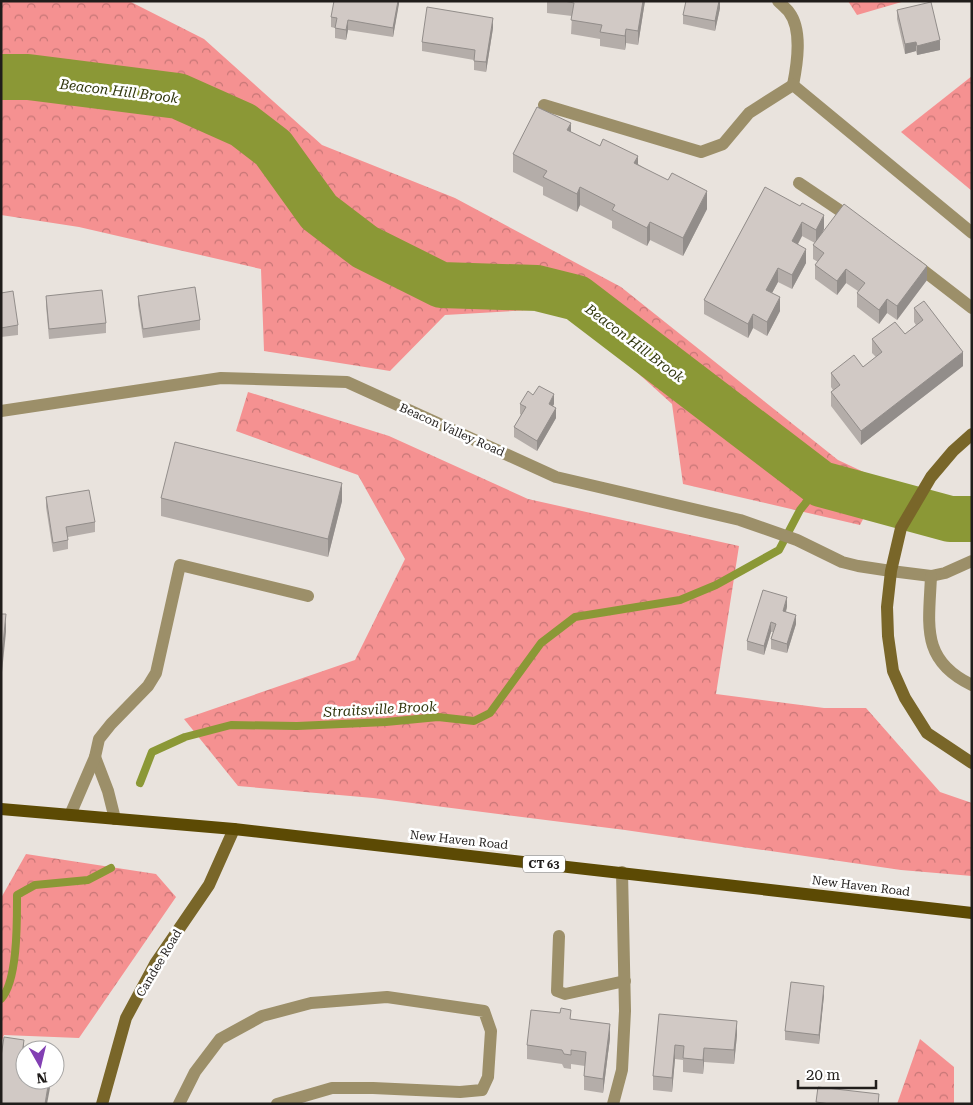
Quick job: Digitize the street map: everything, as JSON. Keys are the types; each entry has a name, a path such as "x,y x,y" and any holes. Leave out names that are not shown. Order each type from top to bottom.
{"main road":[{"name":"New Haven Road","path":"1,809 234,829 972,913"}],"street":[{"path":"544,105 701,152 723,144 749,113 792,85 798,62 797,35 791,14 778,1"},
{"path":"792,85 972,232"},
{"path":"799,182 863,226"},
{"path":"902,253 972,308"},
{"name":"Beacon Valley Road","path":"1,411 221,378 347,382 556,477 740,520 797,540 842,562 931,576"},
{"path":"972,434 953,451 931,477 901,528 891,571 887,607 888,636 893,671 905,698 927,733 972,763"},
{"path":"972,561 945,573 931,576 929,612 931,644 937,658 951,674 972,685"},
{"path":"70,815 95,757 99,739 148,686 156,673 180,565 308,596"},
{"path":"95,757 108,791 115,819"},
{"name":"Candee Road","path":"102,1104 126,1018 155,964 209,885 234,829"},
{"path":"613,1104 622,1070 625,1011 622,872"},
{"path":"559,936 557,991 565,994 624,981"},
{"path":"179,1104 195,1072 220,1039 262,1016 311,1003 387,997 484,1011 491,1031 488,1077 482,1090 460,1092 332,1088 276,1104"}],"green space":[{"path":"1,1 129,1 204,39 322,145 455,198 621,287 838,460 883,481 860,525 683,484 672,404 566,308 445,315 390,371 264,351 261,269 79,227 1,215"},
{"path":"848,1 905,1 857,15"},
{"path":"972,76 972,191 901,132"},
{"path":"248,392 389,436 528,499 739,546 716,694 824,708 866,708 940,792 972,803 972,876 901,870 625,830 373,798 238,786 184,719 355,660 405,559 358,475 236,431"},
{"path":"26,854 156,874 176,897 79,1038 4,1035 1,1043 1,898"},
{"path":"920,1039 954,1067 954,1104 897,1104"}],"building":[{"path":"334,1 398,1 393,28 348,20 346,30 335,28 337,18 331,17"},
{"path":"564,1 643,1 638,31 626,29 625,36 600,32 602,25 571,20 574,3"},
{"path":"686,1 719,1 715,21 683,15"},
{"path":"931,2 940,40 917,46 916,42 905,44 897,10"},
{"path":"427,7 493,18 486,62 474,61 475,50 422,42"},
{"path":"537,107 571,123 567,130 600,146 603,139 638,156 634,163 668,180 672,173 707,191 683,238 650,222 647,228 612,210 615,205 580,187 577,194 543,177 547,171 513,154"},
{"path":"765,187 800,206 802,203 824,215 816,230 802,222 792,241 806,249 792,275 778,268 766,290 780,297 767,322 753,314 748,324 704,300"},
{"path":"844,204 927,266 897,306 887,299 879,310 857,293 865,283 846,269 837,281 815,265 824,253 813,245"},
{"path":"195,287 200,320 143,329 138,296"},
{"path":"102,290 106,323 49,329 46,296"},
{"path":"13,291 18,325 1,328 1,293"},
{"path":"924,301 963,352 861,431 831,392 840,385 831,373 854,355 863,367 882,352 872,339 895,322 905,334 923,320 914,308"},
{"path":"539,386 554,394 549,404 556,408 537,441 514,427 526,407 520,404 528,391 533,395"},
{"path":"175,442 342,483 328,539 161,498"},
{"path":"89,490 95,522 66,527 68,540 53,543 46,497"},
{"path":"763,590 787,597 783,611 796,615 787,644 771,639 776,624 771,622 764,646 747,641"},
{"path":"1,614 6,614 1,664"},
{"path":"791,982 824,986 819,1035 785,1031"},
{"path":"561,1008 571,1010 570,1019 610,1024 603,1079 584,1076 586,1052 571,1050 571,1055 564,1054 562,1050 527,1045 531,1010 560,1013"},
{"path":"659,1014 737,1021 734,1050 704,1048 703,1060 683,1058 684,1046 675,1045 672,1078 653,1076"},
{"path":"4,1037 24,1040 15,1040 15,1090 47,1090 45,1104 1,1104 1,1057"},
{"path":"818,1087 879,1094 878,1104 830,1104 816,1102"}],"waterway":[{"name":"Beacon Hill Brook","path":"1,77 28,77 178,96 243,125 273,148 319,212 365,247 441,285 537,288 577,298 821,484 950,519 972,519"},
{"name":"Straitsville Brook","path":"140,783 152,752 185,737 231,725 297,726 386,722 438,717 474,721 490,713 541,643 575,617 680,600 716,585 779,550 800,510 821,484"},
{"name":"Straitsville Brook","path":"1,999 7,990 14,965 17,895 35,885 88,880 111,868"}]}
